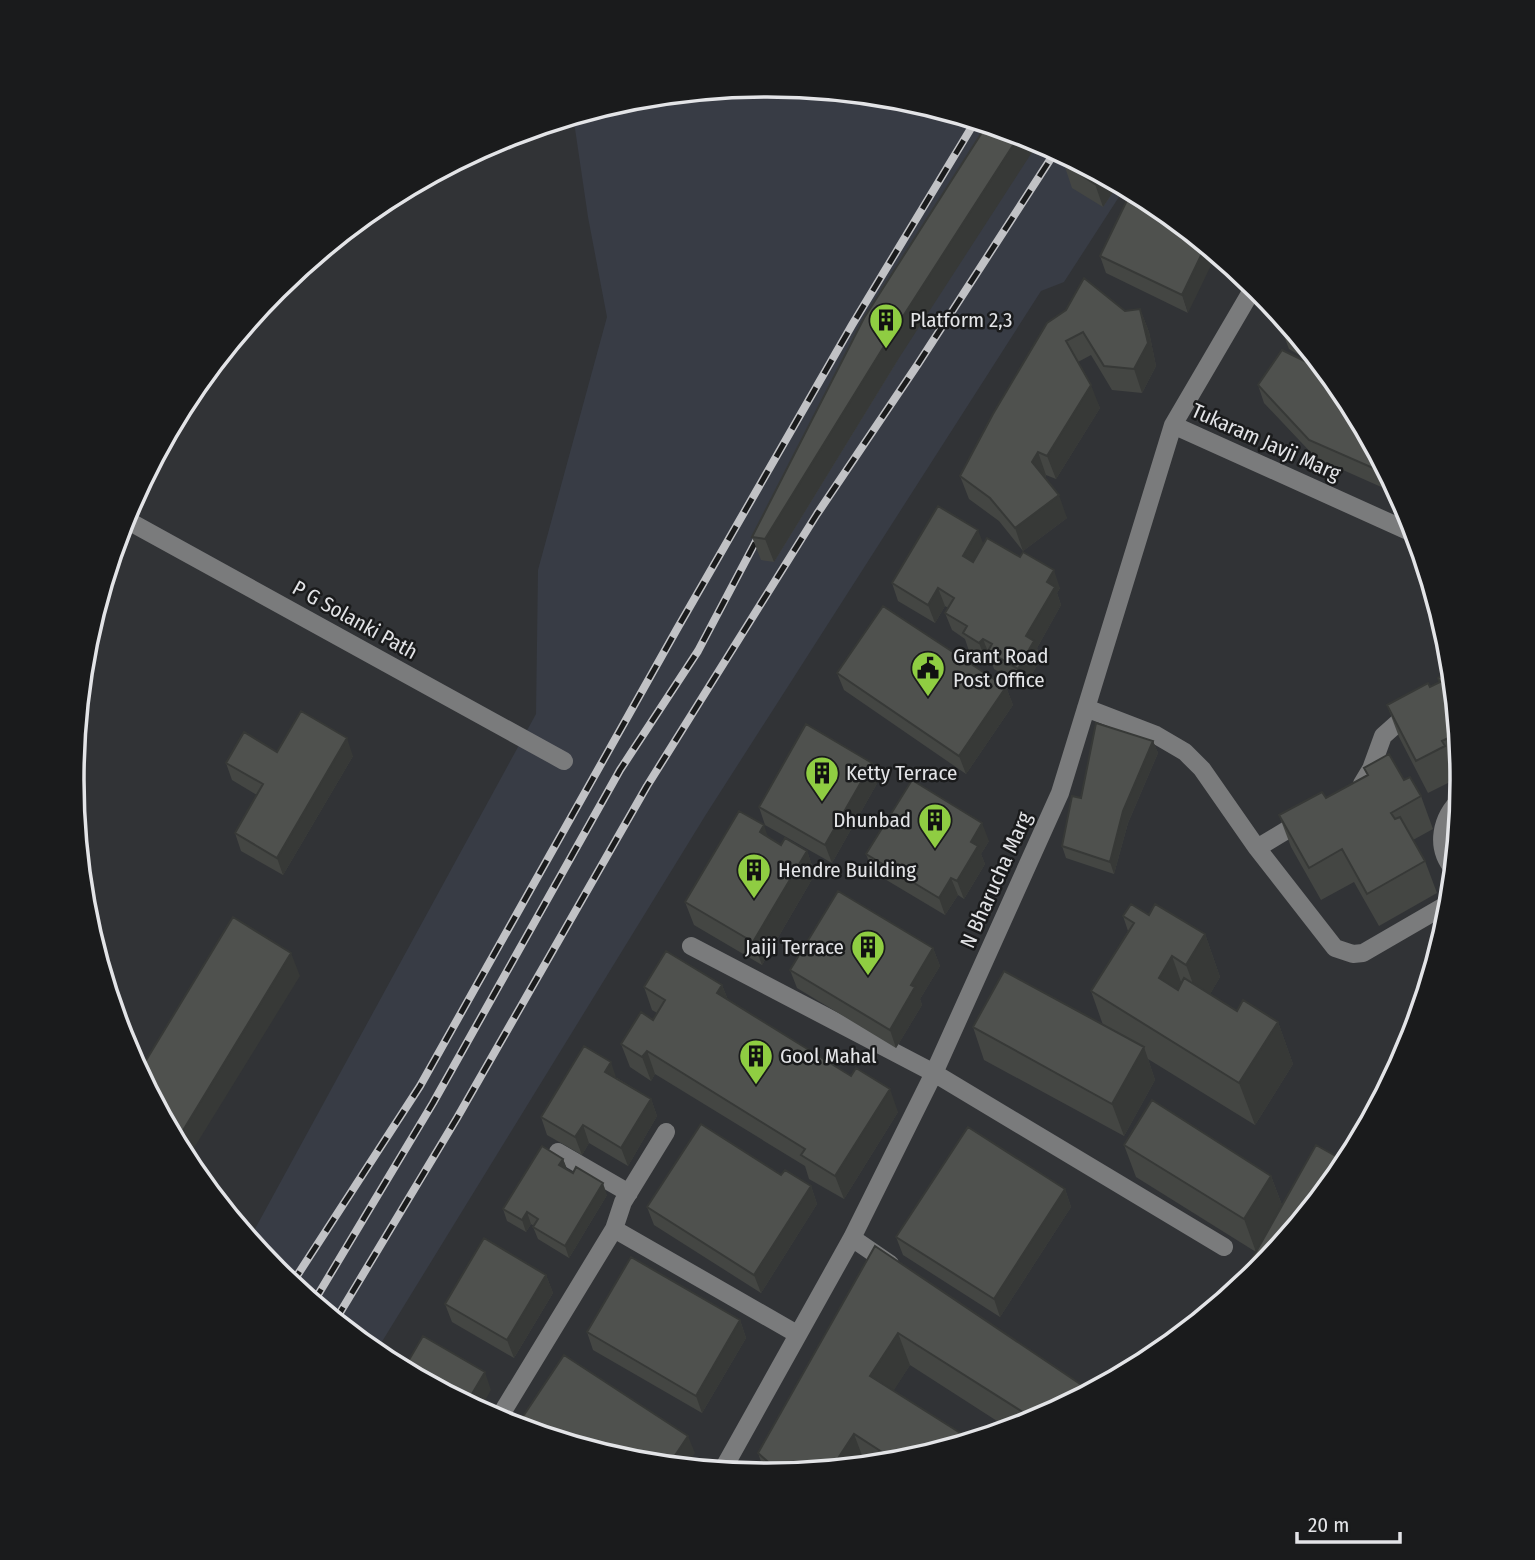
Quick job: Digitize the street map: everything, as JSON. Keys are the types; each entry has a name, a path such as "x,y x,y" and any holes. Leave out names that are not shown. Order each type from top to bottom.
{"street":[{"name":"N Bharucha Marg","path":"727,1462 852,1238 934,1073 1060,793 1173,425 1249,295"},
{"name":"Tukaram Javji Marg","path":"1173,425 1403,529"},
{"name":"P G Solanki Path","path":"134,524 564,761"},
{"path":"1350,792 1362,785 1383,736 1423,700"},
{"path":"1086,708 1156,735 1185,752 1202,769 1256,848 1335,948 1353,954 1363,953 1439,909"},
{"path":"1447,855 1443,848 1442,828 1450,809"},
{"path":"1256,848 1315,813"},
{"path":"691,946 934,1073 1224,1247"},
{"path":"504,1410 614,1229 623,1202 666,1132"},
{"path":"558,1152 629,1193"},
{"path":"614,1229 797,1334"},
{"path":"852,1238 907,1275"}],"shaded area":[{"path":"768,96 857,102 944,120 1029,149 1070,167 1120,195 1064,282 1041,291 705,816 381,1343 317,1294 254,1231 536,714 538,570 607,317 574,125 678,102"}],"building":[{"path":"983,132 1014,143 891,335 765,539 752,537 864,318"},
{"path":"1066,165 1096,181 1095,184"},
{"path":"1127,200 1202,253 1182,295 1100,256"},
{"path":"1084,278 1125,311 1140,309 1148,343 1134,369 1104,366 1083,332 1066,341 1091,385 1047,456 1038,452 1032,462 1059,495 1015,528 990,498 960,476 1047,323 1066,310"},
{"path":"1282,350 1310,363 1336,400 1376,470 1309,440 1258,385"},
{"path":"938,506 978,530 963,556 973,562 987,538 1020,557 1023,552 1054,570 1047,582 1055,587 1026,636 1034,641 1018,669 988,651 992,644 983,639 979,643 963,633 967,626 945,613 954,598 938,588 928,605 892,583"},
{"name":"Grant Road Post Office","path":"883,606 1006,687 959,756 837,673"},
{"path":"1443,676 1450,737 1442,741 1445,746 1416,761 1387,705 1428,683 1430,687 1440,682 1438,678"},
{"path":"301,711 347,738 277,858 235,833 263,784 226,763 244,732 277,752"},
{"path":"1096,723 1153,741 1123,811 1110,862 1062,846 1072,796 1081,798"},
{"name":"Ketty Terrace","path":"806,724 872,763 825,845 759,807"},
{"path":"1389,754 1404,780 1410,777 1421,796 1391,813 1395,819 1400,817 1425,861 1367,894 1342,849 1309,868 1279,815 1322,792 1326,798 1368,775 1364,768"},
{"name":"Dhunbad","path":"912,780 982,823 971,842 978,846 957,881 951,878 939,898 866,854"},
{"name":"Hendre Building","path":"739,811 764,825 760,832 781,845 785,838 807,851 753,942 685,902"},
{"name":"Jaiji Terrace","path":"838,891 933,948 911,985 915,987 890,1030 790,970"},
{"path":"1131,904 1149,915 1155,904 1205,934 1186,965 1172,956 1159,978 1178,990 1184,978 1237,1011 1243,1000 1278,1022 1239,1083 1091,991 1134,923 1123,916"},
{"path":"233,917 291,953 182,1132 145,1062"},
{"name":"Gool Mahal","path":"666,951 722,985 717,993 851,1076 856,1068 890,1089 835,1176 801,1155 805,1149 647,1051 642,1057 621,1044 641,1012 653,1020 665,1000 644,987"},
{"path":"1004,971 1144,1047 1112,1104 973,1027"},
{"path":"584,1046 611,1062 605,1072 651,1099 621,1148 583,1125 575,1137 541,1117"},
{"path":"1152,1100 1271,1176 1244,1219 1124,1145"},
{"path":"701,1124 781,1175 785,1170 811,1186 754,1275 647,1207"},
{"path":"968,1127 1065,1189 994,1299 896,1237"},
{"path":"1316,1145 1338,1157 1310,1196 1248,1266"},
{"path":"542,1146 563,1159 559,1165 573,1173 576,1167 603,1183 565,1246 533,1227 538,1219 527,1212 522,1220 503,1209"},
{"path":"484,1238 546,1275 507,1340 445,1304"},
{"path":"875,1246 1083,1386 1024,1413 898,1333 870,1376 963,1434 884,1453 854,1434 837,1460 770,1464 758,1453"},
{"path":"631,1257 740,1320 696,1396 587,1332"},
{"path":"423,1336 485,1372 471,1396 408,1361"},
{"path":"564,1355 688,1436 674,1457 591,1440 522,1417"}],"railway":[{"path":"297,1275 420,1086 677,629 852,325 971,128"},
{"path":"340,1313 457,1118 647,786 817,514 1051,159"},
{"path":"318,1295 433,1103 620,770 698,651 764,526"}],"place":[{"name":"Platform 2,3","path":"886,350"},
{"name":"Grant Road Post Office","path":"928,698"},
{"name":"Ketty Terrace","path":"822,803"},
{"name":"Dhunbad","path":"935,850"},
{"name":"Hendre Building","path":"754,900"},
{"name":"Jaiji Terrace","path":"868,977"},
{"name":"Gool Mahal","path":"756,1086"}]}
